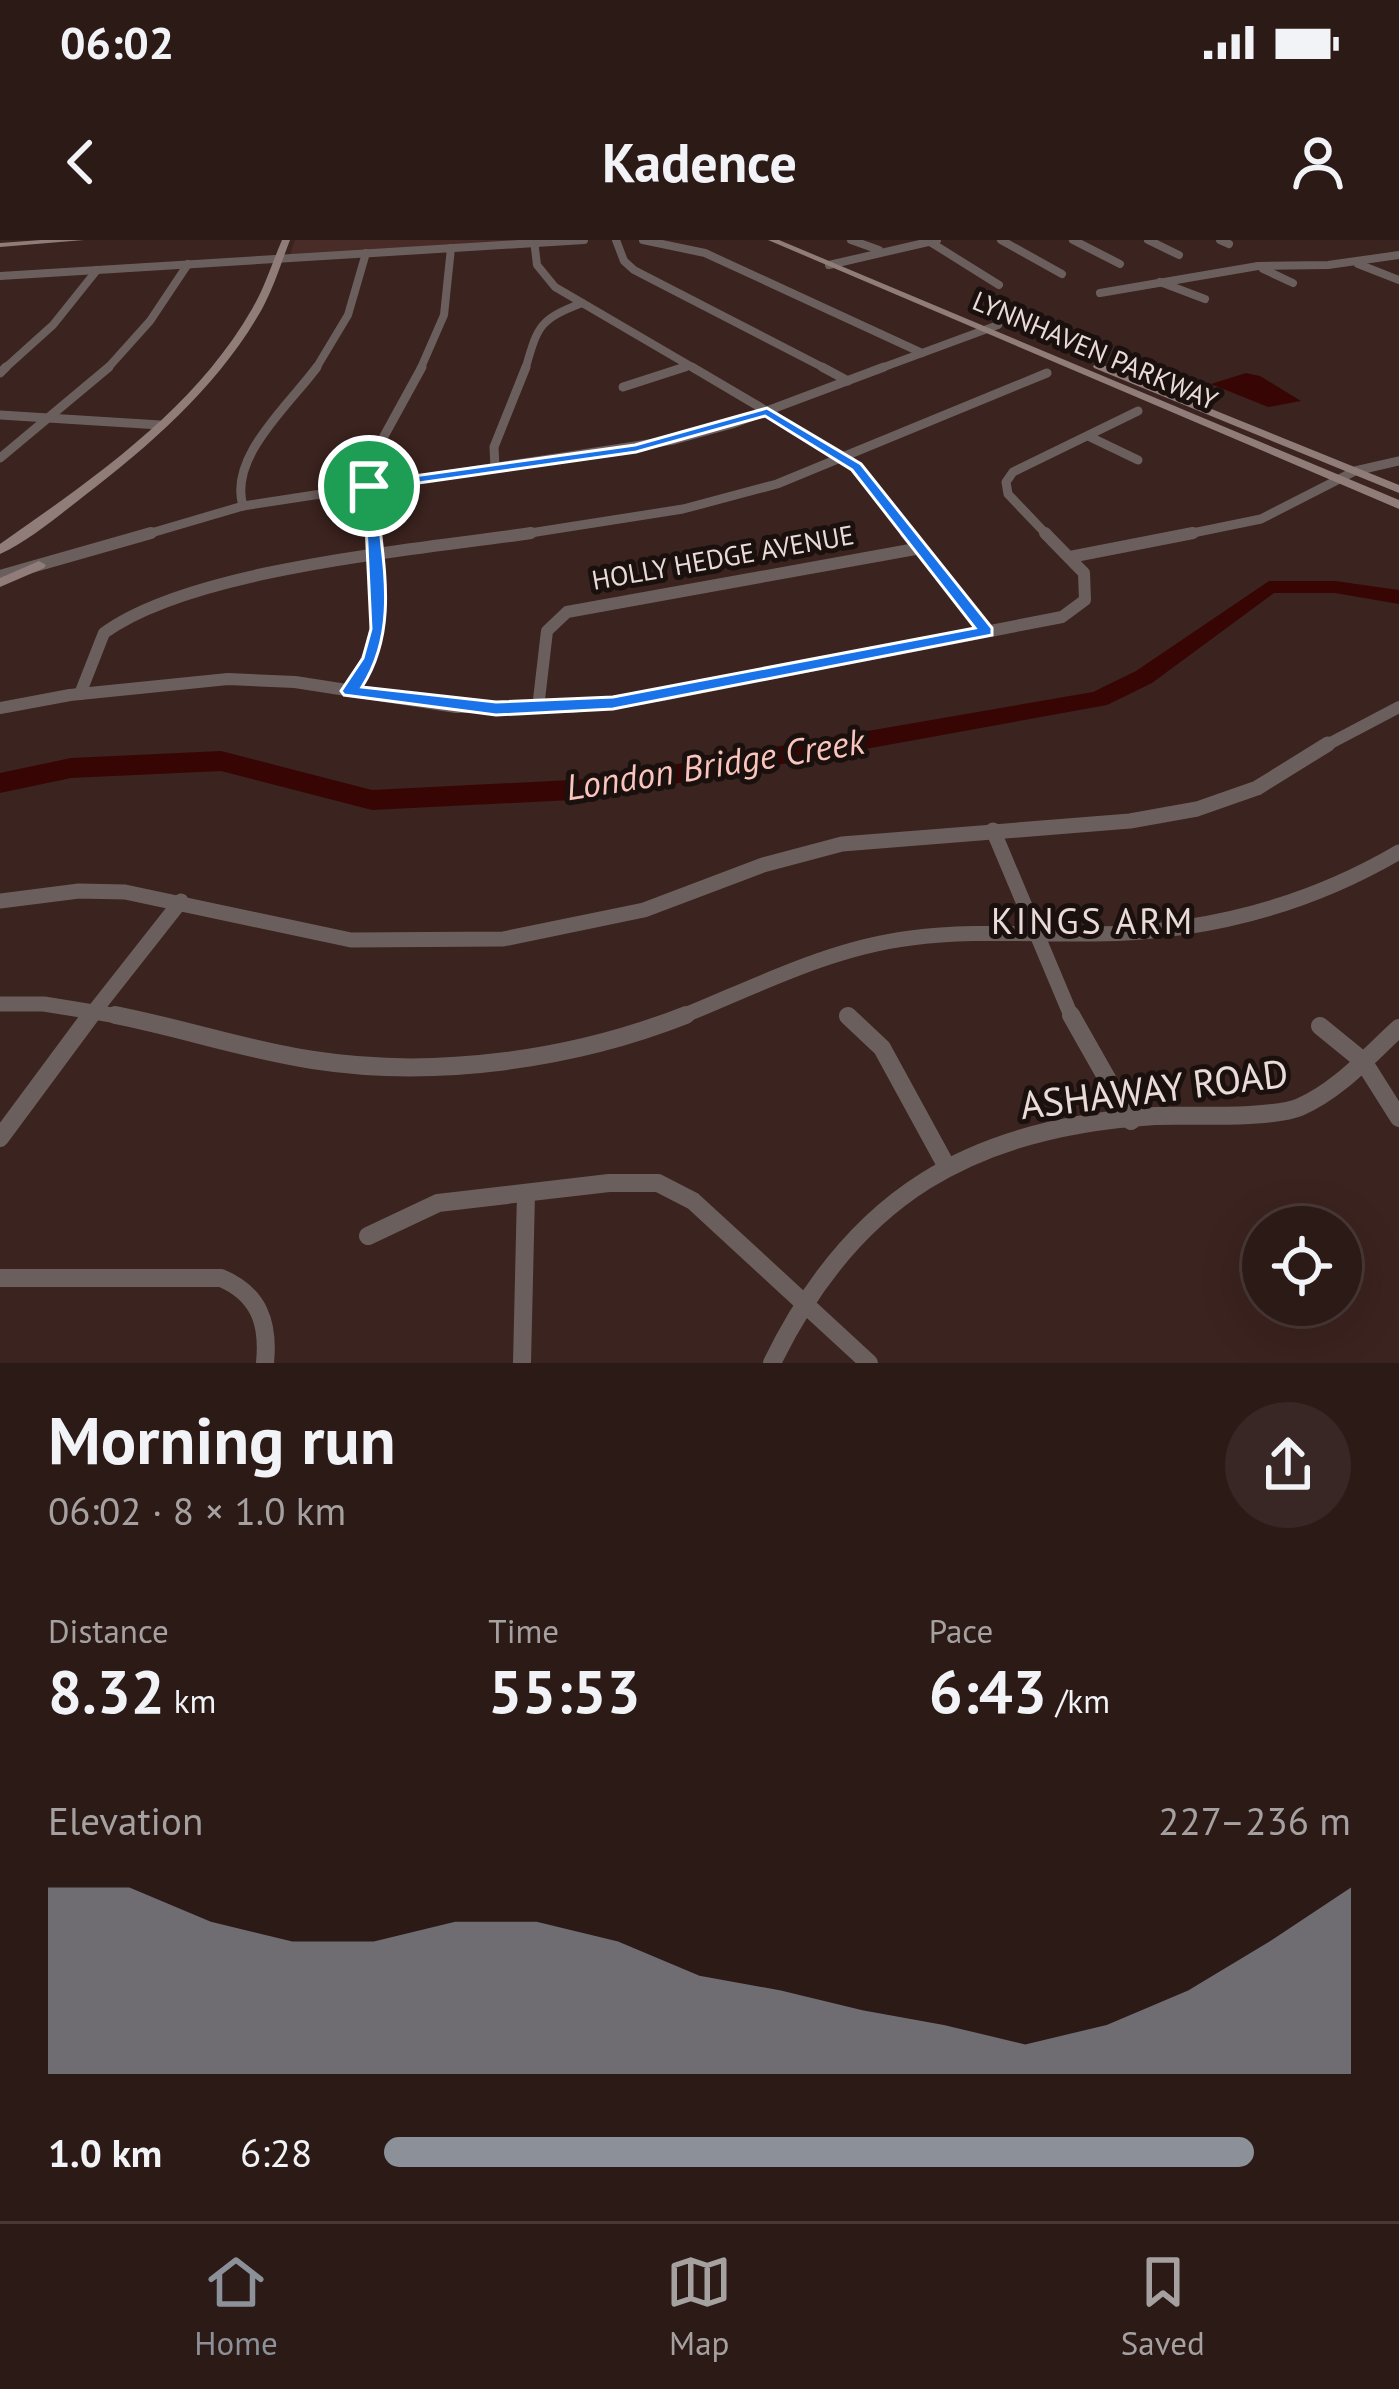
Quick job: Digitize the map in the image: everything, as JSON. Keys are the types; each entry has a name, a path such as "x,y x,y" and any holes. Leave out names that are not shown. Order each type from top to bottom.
{"main road":[{"path":"0,245 80,240"},
{"path":"0,550 160,425 235,343 256,309 286,240"},
{"name":"LYNNHAVEN PARKWAY","path":"772,240 1399,505"},
{"name":"LYNNHAVEN PARKWAY","path":"795,240 1399,489"},
{"path":"0,579 39,565"}],"street":[{"path":"2,277 584,240"},
{"path":"616,240 623,261 634,270 848,381"},
{"path":"643,240 705,253 922,353"},
{"path":"851,240 879,250"},
{"path":"830,265 930,240 999,285"},
{"path":"1001,240 1062,274"},
{"path":"1073,240 1120,264"},
{"path":"1148,240 1179,255"},
{"path":"1220,240 1229,244"},
{"path":"534,242 542,274 581,303 846,458 986,631"},
{"path":"350,691 377,644 369,486 376,445 435,343 445,315 452,248"},
{"path":"243,506 238,490 243,467 337,342 352,312 366,254"},
{"path":"1100,293 1258,266 1399,255"},
{"path":"1353,262 1399,280"},
{"path":"0,458 139,338 188,264"},
{"path":"1258,266 1293,283"},
{"path":"0,373 53,325 97,270"},
{"path":"1160,282 1205,299"},
{"path":"495,468 494,447 516,399 538,326 550,315 581,303"},
{"path":"39,565 126,536 243,506 674,440 767,412 998,325"},
{"path":"623,387 689,366"},
{"path":"80,694 101,639 123,619 245,579 714,502 846,458 1047,373"},
{"path":"0,708 80,694 228,679 456,706 538,708 662,695 1062,616 1079,608 1087,582 1070,557 1009,494 1006,482 1013,472 1138,411"},
{"path":"0,415 160,425"},
{"path":"1088,436 1138,460"},
{"path":"1070,557 1261,519 1354,471 1399,461"},
{"name":"HOLLY HEDGE AVENUE","path":"538,708 547,631 567,612 921,548"},
{"path":"0,901 79,891 181,901 285,929 351,940 422,944 502,938 625,915 764,865 842,844 1130,821 1198,809 1268,782 1365,721 1399,707"},
{"path":"993,830 1063,1000 1131,1121"},
{"path":"0,1004 55,1004 299,1060 359,1065 471,1062 608,1041 797,967 889,941 959,933 1167,928 1265,911 1355,879 1399,852"},
{"path":"0,1138 181,901"},
{"path":"848,1016 882,1048 947,1167"},
{"path":"1320,1026 1363,1061 1399,1118"},
{"name":"ASHAWAY ROAD","path":"772,1363 805,1302 855,1238 896,1200 947,1167 997,1143 1047,1130 1294,1109 1314,1103 1399,1028"},
{"path":"368,1237 411,1212 438,1204 609,1184 658,1183 675,1188 869,1363"},
{"path":"522,1363 526,1193"},
{"path":"0,1278 221,1278 239,1284 263,1313 265,1363"}],"shaded area":[{"path":"295,240 540,240 290,255"},
{"path":"1246,373 1260,376 1301,401 1268,407 1211,384"}],"waterway":[{"name":"London Bridge Creek","path":"0,783 71,768 221,761 372,800 591,789 1098,699 1144,677 1269,587 1335,587 1399,597"}],"district":[{"name":"KINGS ARM","path":"1093,921"}],"route":[{"path":"767,412 856,467 986,631 613,703 496,709 350,691 371,658 379,629 369,486 636,448 767,412"}]}
